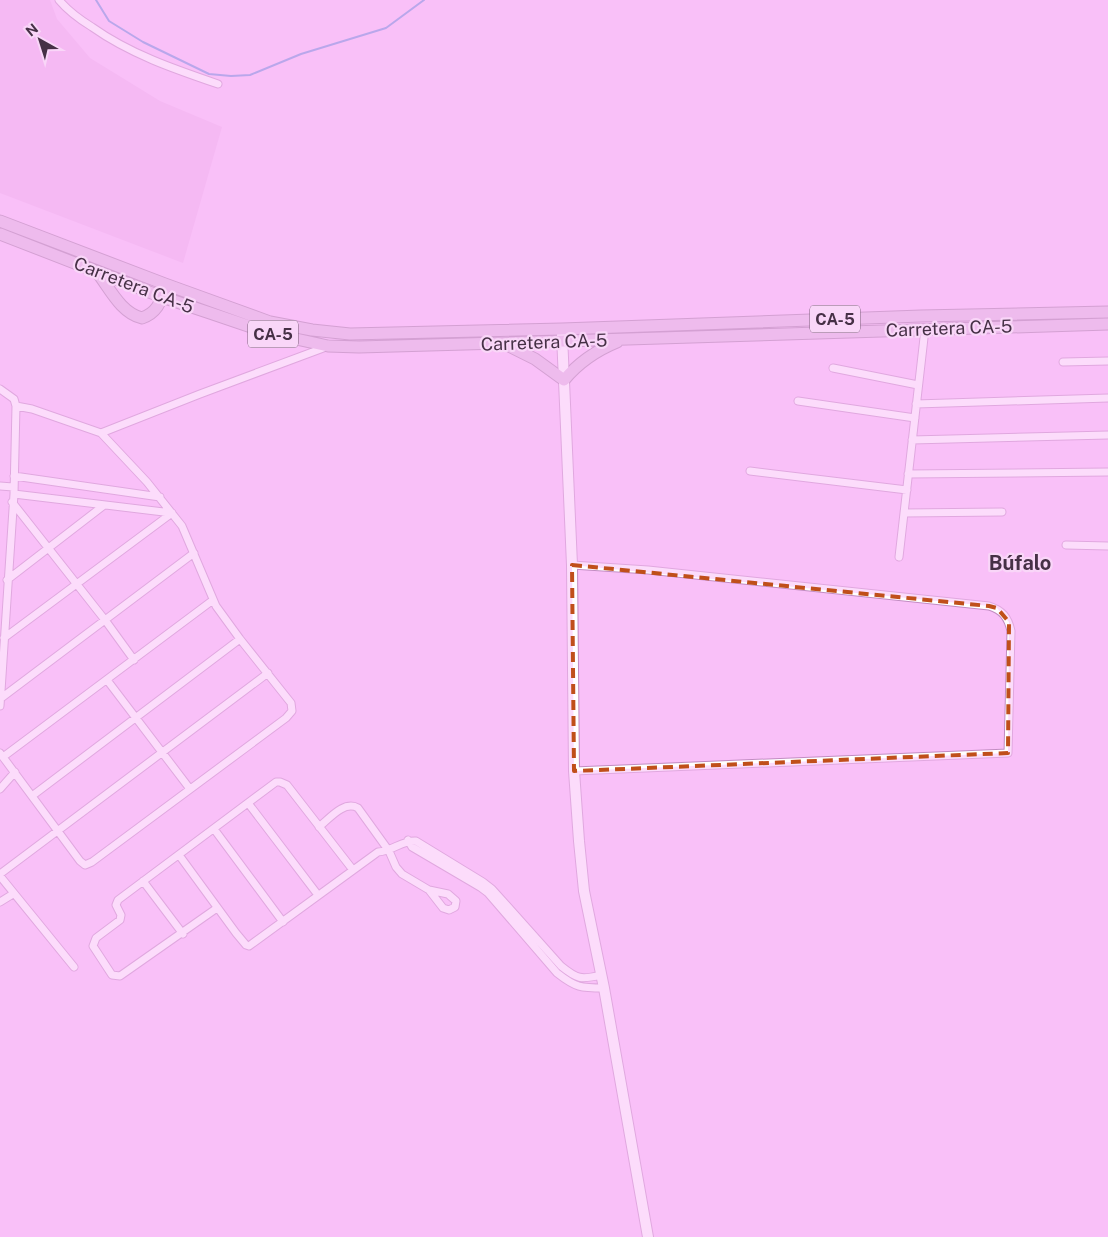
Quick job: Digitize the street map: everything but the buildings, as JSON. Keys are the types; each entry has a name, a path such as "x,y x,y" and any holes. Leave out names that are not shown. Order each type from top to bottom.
{"highway":[{"name":"Carretera CA-5","path":"0,221 270,322 312,330 350,334 562,335 623,339 1108,324"},
{"name":"Carretera CA-5","path":"0,234 162,297 268,333 328,346 500,344 562,335 813,319 1108,312"},
{"path":"96,271 128,312 142,318 155,311 162,297 165,284"},
{"path":"500,344 514,347 536,359 564,380 576,366 591,354 623,339"}],"main road":[{"path":"562,335 572,565 574,771 584,891 604,988 648,1237"}],"street":[{"path":"59,0 75,17 127,49 160,64 218,84"},
{"path":"899,557 925,329"},
{"path":"101,433 328,346"},
{"path":"1063,362 1108,361"},
{"path":"833,368 918,385"},
{"path":"0,389 14,399 16,406 14,476 0,706"},
{"path":"916,404 1108,398"},
{"path":"798,401 915,418"},
{"path":"16,406 32,409 101,433 160,497 182,526 213,600 240,639 291,703 292,711 286,718 88,864 82,864 2,755 107,680 213,600"},
{"path":"912,440 1108,436"},
{"path":"750,471 906,490"},
{"path":"908,474 1108,472"},
{"path":"14,476 160,497"},
{"path":"0,486 13,491 104,506 172,513"},
{"path":"12,502 134,660"},
{"path":"8,580 104,506"},
{"path":"904,513 1002,512"},
{"path":"4,638 172,513"},
{"path":"1066,546 1108,546"},
{"path":"0,699 194,553"},
{"path":"572,565 648,570 989,606 997,608 1004,614 1009,622 1011,631 1008,752 574,771"},
{"path":"32,796 240,639"},
{"path":"74,967 13,894 0,875 268,673"},
{"path":"107,680 190,789"},
{"path":"0,789 15,772"},
{"path":"218,908 117,977 112,975 95,950 93,942 120,920 121,915 116,905 118,900 276,782 284,783 353,870"},
{"path":"248,803 318,895"},
{"path":"319,827 343,808 350,805 358,808 389,851 396,867 402,874 429,890"},
{"path":"214,829 283,922"},
{"path":"179,855 242,940 249,946 378,852 389,851 408,840 416,840 488,885 561,966 572,975 581,978 601,975"},
{"path":"408,840 412,847 488,893 558,973 570,983 581,987 604,988"},
{"path":"142,881 182,934"},
{"path":"0,902 13,894"}],"highlighted area":[{"path":"572,565 989,606 997,608 1009,622 1008,753 574,771"}],"shaded area":[{"path":"0,0 50,0 57,19 90,58 160,101 222,127 183,263 0,193"}],"waterway":[{"path":"96,0 109,21 143,42 209,74 231,76 250,75 301,54 386,28 424,0"}],"district":[{"name":"Búfalo","path":"1020,563"}]}
